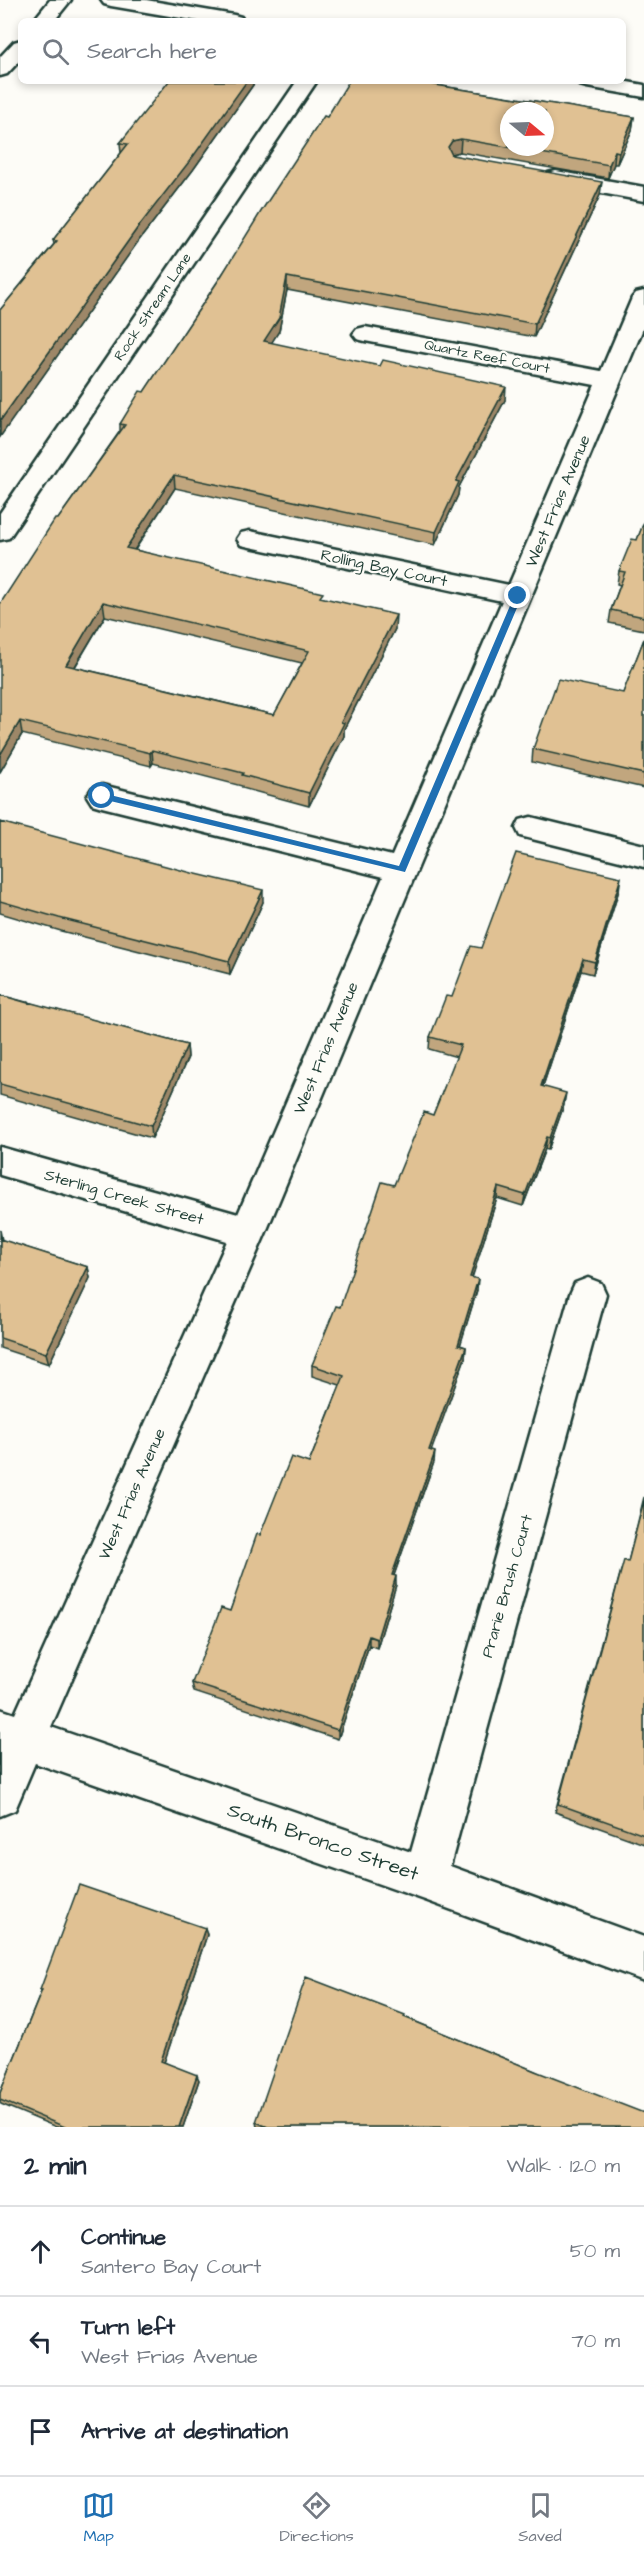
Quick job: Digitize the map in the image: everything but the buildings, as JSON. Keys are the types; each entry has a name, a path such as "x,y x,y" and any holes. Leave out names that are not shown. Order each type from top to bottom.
{"street":[{"path":"46,18 61,0"},
{"path":"111,0 216,18"},
{"path":"0,70 18,49"},
{"name":"Rock Stream Lane","path":"0,532 305,84"},
{"path":"604,84 644,91"},
{"path":"540,175 644,194"},
{"name":"West Frias Avenue","path":"0,1794 12,1734 248,1232 644,298"},
{"name":"Quartz Reef Court","path":"365,334 609,380"},
{"name":"Rolling Bay Court","path":"250,539 518,596"},
{"path":"102,796 402,870"},
{"path":"531,828 644,855"},
{"name":"Sterling Creek Street","path":"0,1161 248,1232"},
{"name":"Prarie Brush Court","path":"425,1878 588,1294"},
{"name":"South Bronco Street","path":"12,1734 425,1878 644,1959"}],"route":[{"path":"102,796 402,870 518,596"}]}
